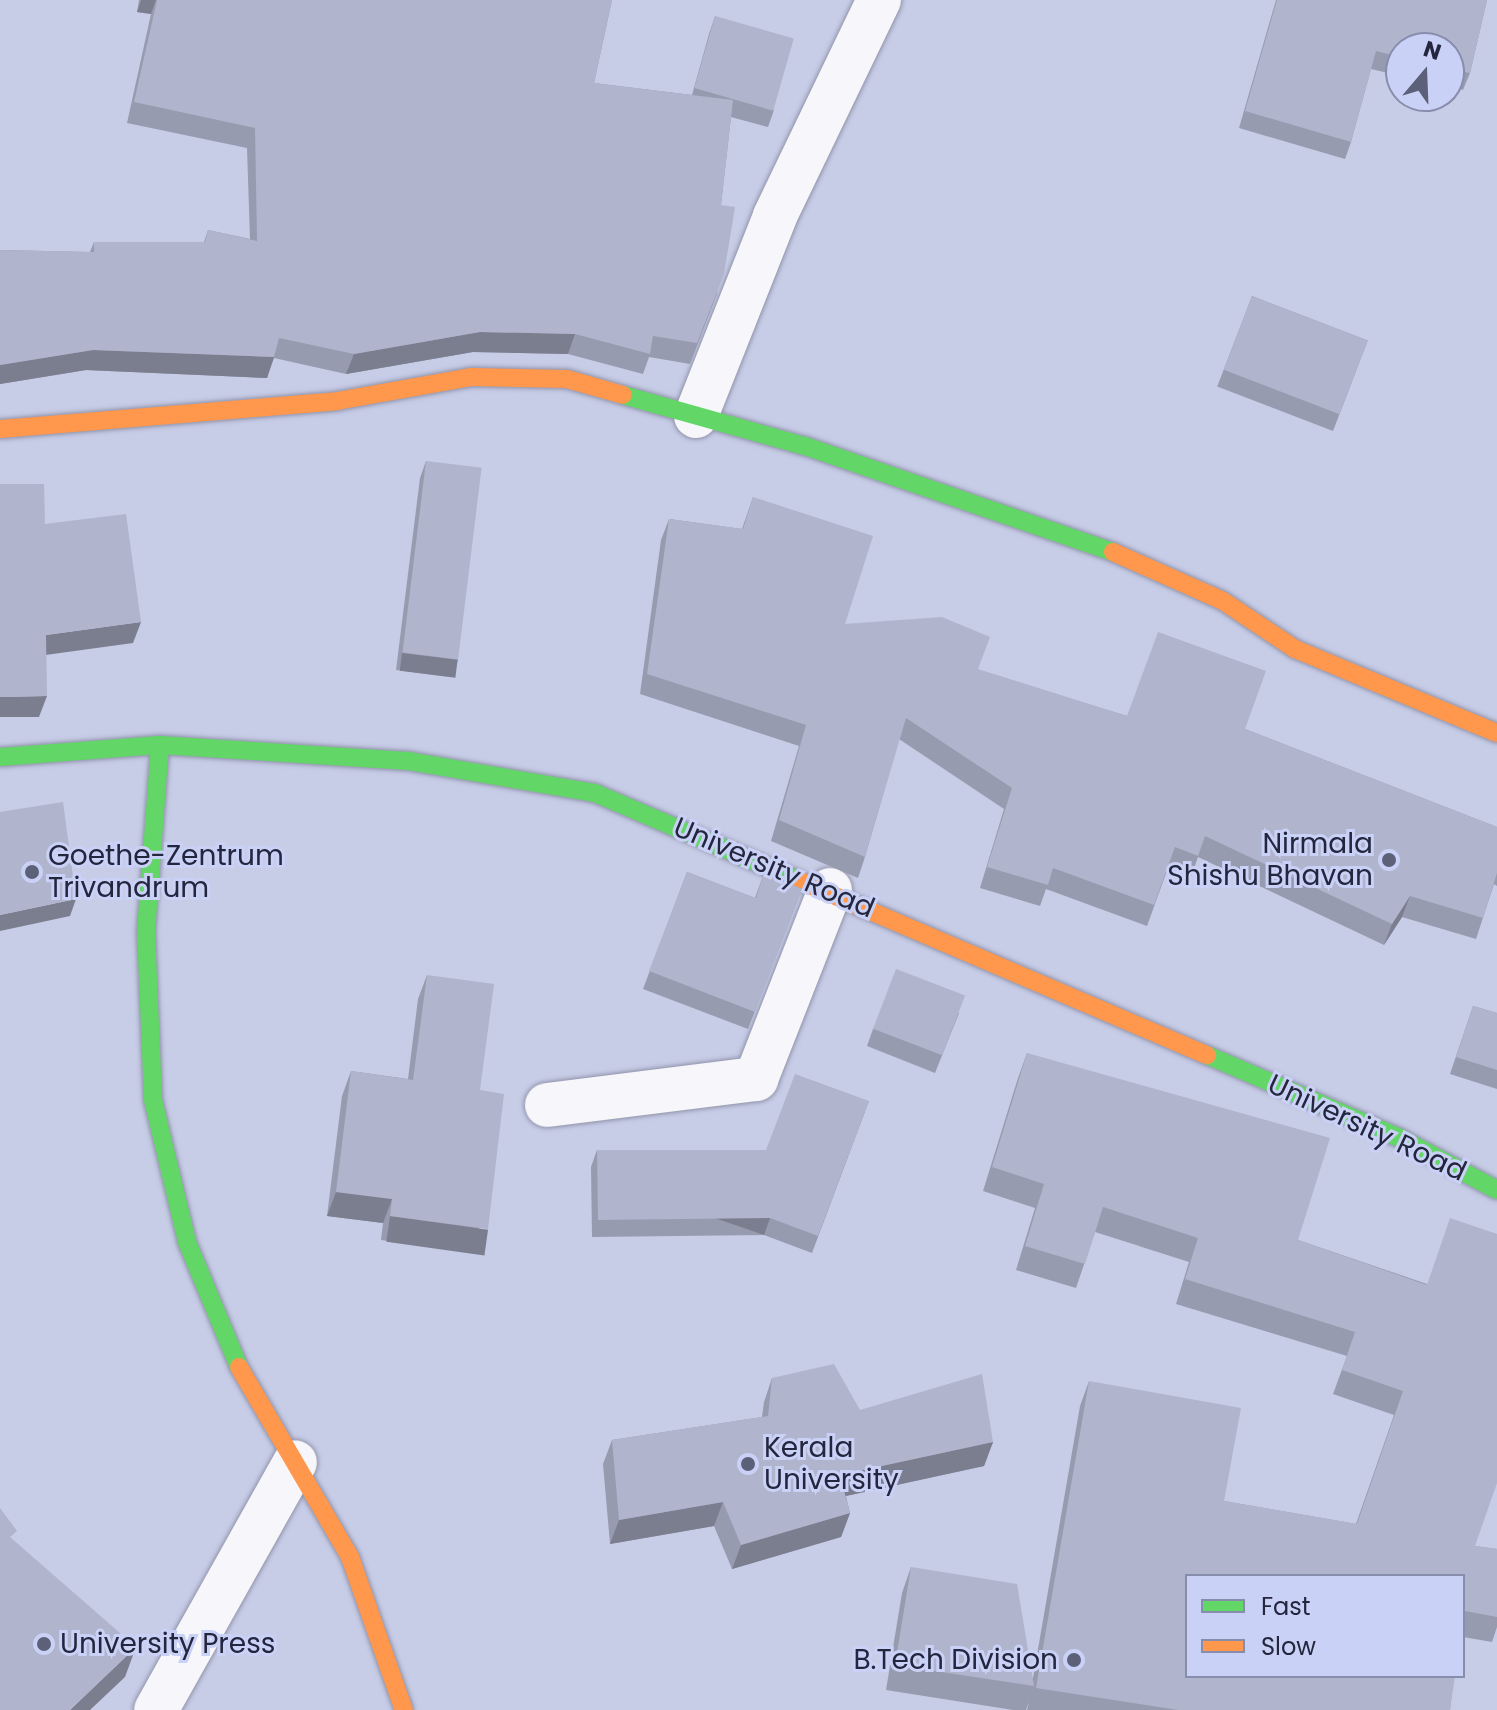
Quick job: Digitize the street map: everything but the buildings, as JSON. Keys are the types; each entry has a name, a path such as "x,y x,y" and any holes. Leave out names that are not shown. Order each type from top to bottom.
{"street":[{"path":"696,416 775,216 879,0"},
{"path":"0,429 337,401 472,377 567,379 696,416 1081,538 1223,601 1295,649 1497,733"},
{"path":"160,745 146,931 153,1100 187,1242 246,1385 350,1557 404,1710"},
{"name":"University Road","path":"0,757 160,745 408,761 595,793 830,890 1400,1138 1497,1190"},
{"path":"547,1105 756,1079 830,890"},
{"path":"156,1710 295,1462"}],"traffic: fast":[{"path":"623,395 805,446 1113,552"},
{"path":"160,745 146,931 153,1100 187,1242 239,1367"},
{"path":"0,757 160,745 408,761 595,793 798,880"},
{"path":"1207,1055 1400,1138 1497,1190"}],"traffic: slow":[{"path":"0,429 337,401 472,377 567,379 623,395"},
{"path":"1113,552 1223,601 1295,649 1497,733"},
{"path":"798,880 1207,1055"},
{"path":"239,1367 350,1557 404,1710"}],"place":[{"name":"Nirmala Shishu Bhavan","path":"1389,860"},
{"name":"Goethe-Zentrum Trivandrum","path":"32,872"},
{"name":"Kerala University","path":"748,1464"},
{"name":"University Press","path":"44,1644"},
{"name":"B.Tech Division","path":"1074,1660"}]}
